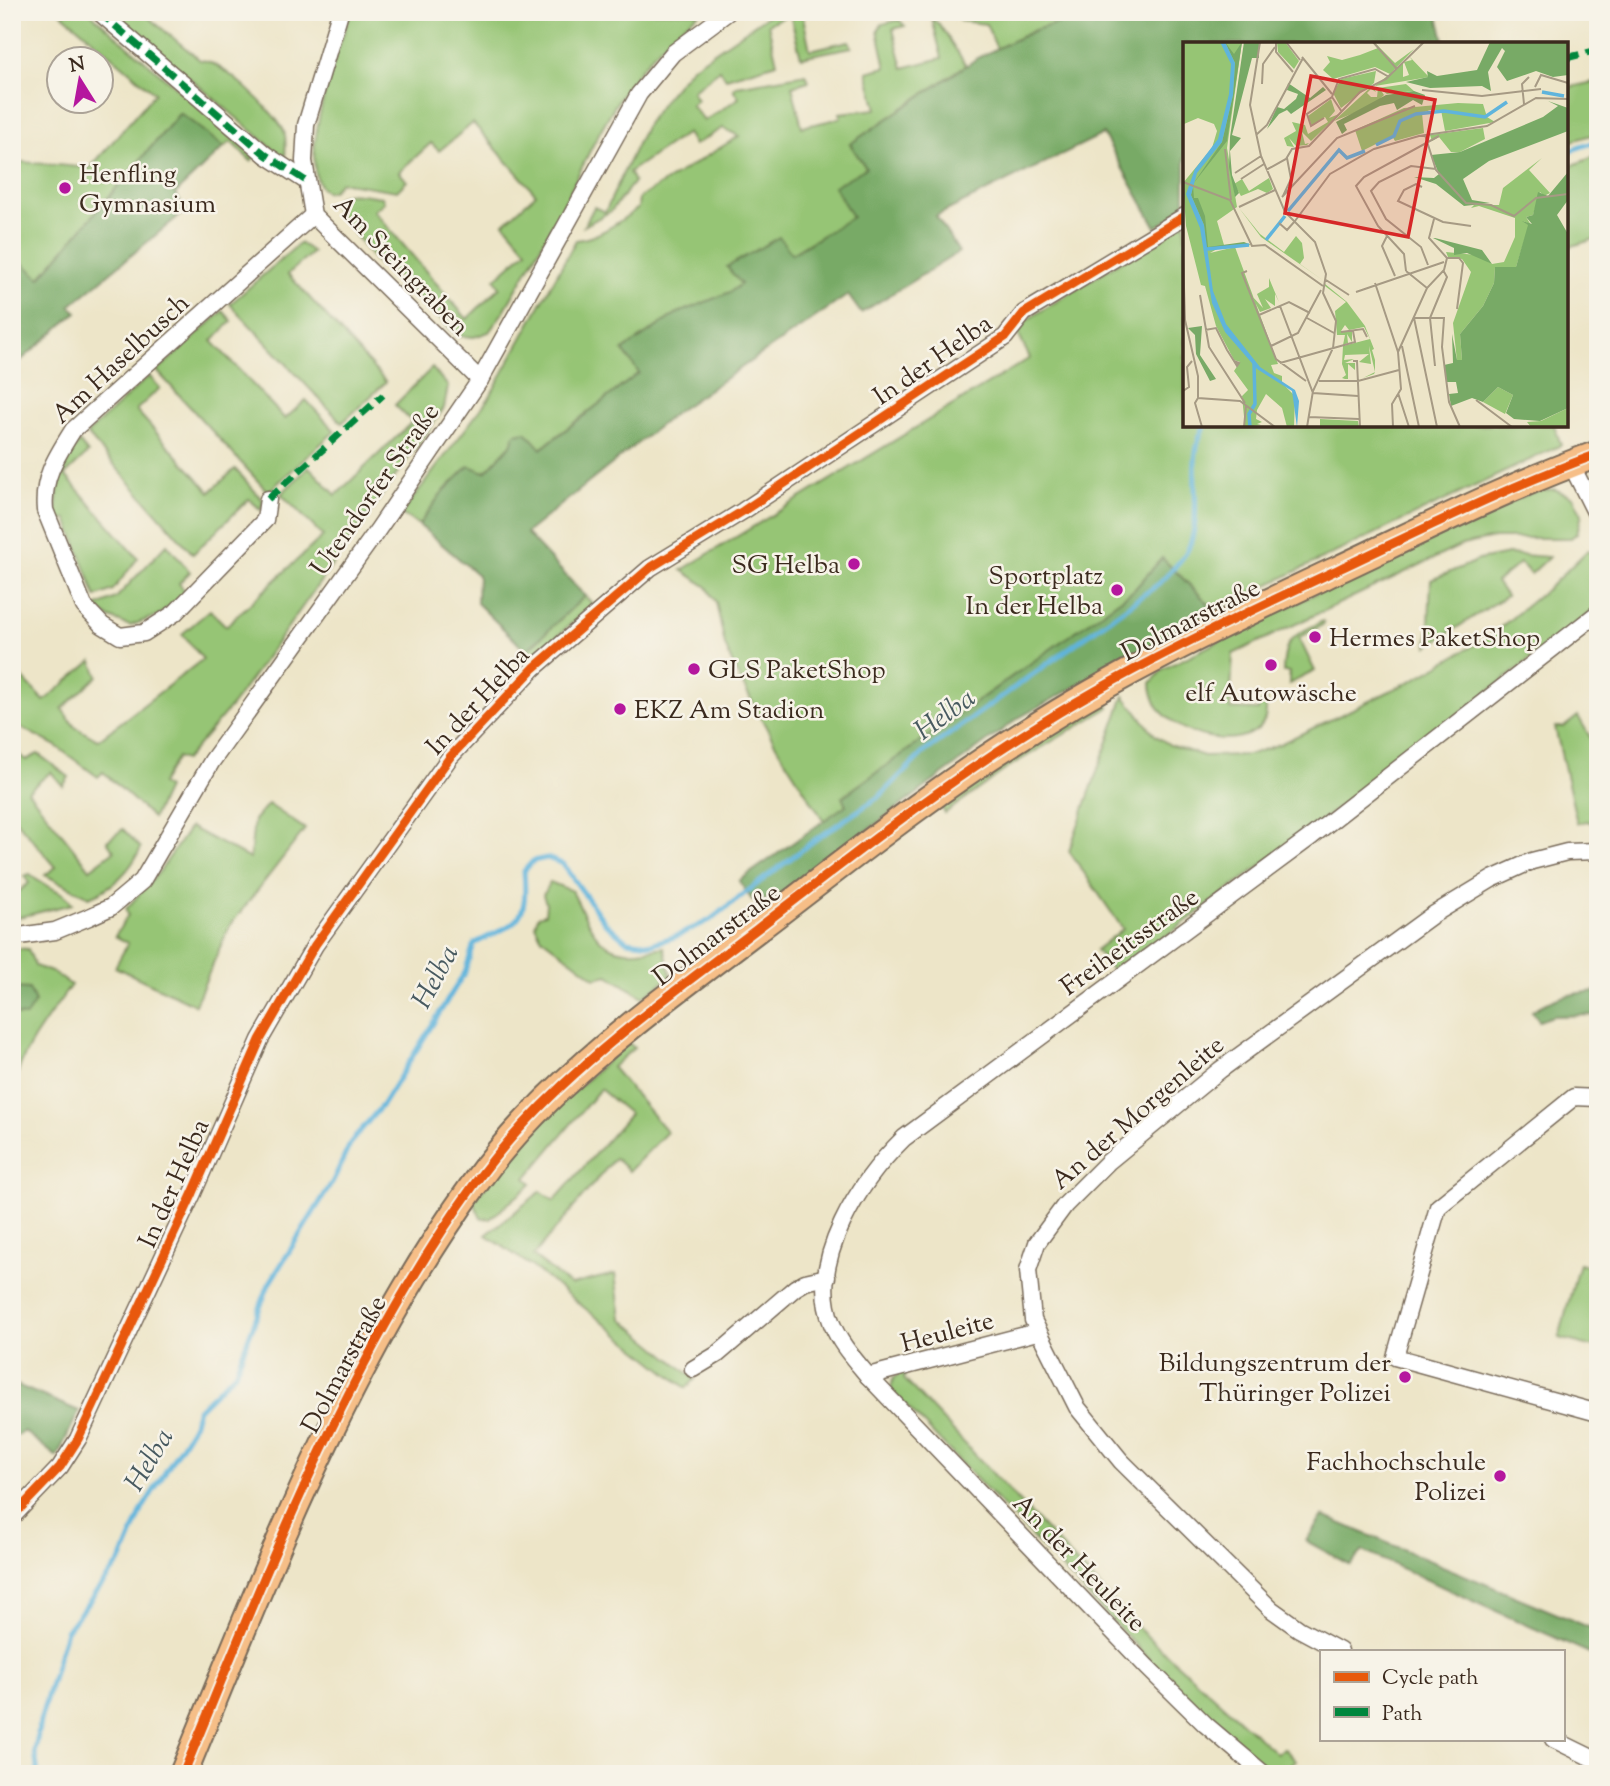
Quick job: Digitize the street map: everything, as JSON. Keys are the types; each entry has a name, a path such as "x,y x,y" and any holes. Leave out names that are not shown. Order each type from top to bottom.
{"main road":[{"name":"Dolmarstraße","path":"183,1774 314,1466 358,1375 399,1302 430,1248 476,1182 527,1123 581,1069 659,1003 829,874 973,769 1064,709 1235,619 1503,492 1598,454"}],"street":[{"path":"99,12 266,155 306,181"},
{"name":"Am Steingraben","path":"340,12 306,125 303,161 313,215 480,380"},
{"name":"Utendorfer Straße","path":"12,937 55,930 89,917 125,898 142,881 212,761 377,531 480,380 643,88 673,53 728,12"},
{"name":"Am Haselbusch","path":"268,499 265,520 174,613 144,633 120,636 102,625 84,606 45,510 44,493 46,477 73,430 313,215"},
{"name":"In der Helba","path":"12,1517 60,1467 78,1439 193,1193 260,1040 309,957 429,784 466,737 534,668 650,568 754,504 1005,337 1024,313 1183,217"},
{"path":"1571,464 1598,518"},
{"name":"Freiheitsstraße","path":"868,1376 839,1341 830,1321 827,1277 834,1243 854,1199 873,1172 904,1138 1301,845 1598,614"},
{"name":"An der Morgenleite","path":"1338,1650 1292,1625 1271,1609 1121,1461 1077,1407 1037,1332 1029,1298 1028,1270 1037,1243 1065,1205 1108,1162 1220,1070 1431,916 1472,890 1532,861 1567,852 1598,851"},
{"path":"1598,1098 1574,1097 1438,1207 1395,1357 1598,1413"},
{"path":"693,1369 718,1354 795,1288 805,1282 827,1277"},
{"name":"Heuleite","path":"868,1376 1037,1332"},
{"name":"An der Heuleite","path":"868,1376 1147,1667 1206,1725 1264,1774"},
{"path":"1555,1740 1598,1761"}],"green space":[{"path":"60,12 89,12 255,156 251,161 231,142 224,147 179,114 40,279 21,262 12,263 12,161 90,168 155,93 116,60 116,46 100,46"},
{"path":"112,12 142,12 200,60 221,68 246,88 279,122 284,131 285,159"},
{"path":"351,12 701,12 677,31 637,73 593,144 567,198 504,311 489,332 474,337 458,336 393,272 376,262 332,204 342,195 348,194 382,197 384,202 374,211 467,319 500,287 495,279 527,250 504,223 536,194 473,123 439,151 431,143 399,172 407,181 397,191 340,182 332,191 326,192 317,179 314,159 316,134 329,77"},
{"path":"773,12 802,12 810,50 849,41 852,47 801,57 790,14 768,24 777,63 726,78 720,70 692,91 697,100 691,105 704,121 739,98 733,89 737,86 806,74 809,81 792,86 802,127 841,118 840,113 877,109 867,72 886,67 878,31 882,24 899,20 905,26 893,29 903,68 942,58 932,19 939,24 966,65 850,144 866,168 853,217 791,254 728,267 741,284 730,293 676,314 623,350 639,373 540,449 526,432 485,472 441,494 419,525 401,514 489,398 576,240 593,236 617,223 638,208 639,198 739,136 723,128 694,145 687,133 629,172 634,182 611,211 584,226 594,207 605,212 645,127 691,68"},
{"path":"956,12 1095,12 1035,30 997,49 986,24 960,21"},
{"path":"1095,12 1437,12 1444,42 1183,42 1183,210 1156,227 1103,134 936,216 959,252 861,313 848,295 679,410 526,533 585,596 526,651 477,603 478,575 419,525 441,494 469,466 485,472 511,445 515,434 526,432 541,449 639,373 623,350 676,314 730,292 741,284 727,267 779,237 792,254 852,217 834,186 866,168 850,144 979,57 1035,30"},
{"path":"1598,81 1598,133 1568,142 1568,88"},
{"path":"180,113 224,147 175,194 186,210 70,306 77,312 12,368 12,263 21,262 40,278"},
{"path":"1598,155 1598,238 1568,247 1568,167"},
{"path":"1183,222 1183,427 1555,427 1561,445 1215,610 1162,558 1134,590 842,797 847,805 824,821 777,747 735,670 725,645 716,602 707,587 682,570 1030,358 1018,334 1027,320"},
{"path":"300,243 313,252 288,274 386,382 342,423 230,304"},
{"path":"223,311 232,321 212,341 285,419 306,400 335,431 268,492 157,371"},
{"path":"432,368 448,386 444,408 233,704 185,760 177,757 161,784 167,788 153,818 103,772 98,777 56,746 20,727 14,739 19,743 18,754 26,760 38,754 69,777 63,786 51,772 28,791 90,869 114,851 107,841 123,829 141,848 120,878 89,897 45,875 56,867 12,816 12,672 15,670 44,701 92,661 98,676 62,709 75,727 98,740 203,659 182,634 210,610 226,626 323,536 281,494 309,467 336,495 412,422 395,405"},
{"path":"149,376 160,388 136,410 210,492 235,469 263,500 261,510 249,499 193,554 87,434"},
{"path":"79,442 88,453 65,475 138,558 113,590 96,597 67,519 57,522 61,480"},
{"path":"1554,489 1573,497 1582,514 1577,533 1571,538 1494,538 1462,545 1233,654 1230,709 1258,710 1260,703 1266,700 1265,719 1254,732 1221,739 1201,735 1182,728 1167,717 1155,702 1151,683 1163,669 1391,556 1530,493"},
{"path":"167,544 190,572 179,583 186,593 159,615 130,626 110,618 96,607 116,598"},
{"path":"1588,550 1598,555 1598,607 1317,824 1115,974 1096,950 1123,929 1069,851 1124,696 1155,735 1170,745 1204,756 1248,755 1280,744 1413,680 1490,636 1553,584"},
{"path":"1508,554 1549,557 1531,574 1520,563 1496,582 1506,596 1428,646 1431,580 1479,560"},
{"path":"1162,558 1215,610 1020,717 775,899 752,900 739,881 846,805 842,797 1134,590"},
{"path":"585,596 593,604 533,658 526,651"},
{"path":"1323,621 1324,624 1299,638 1315,671 1289,684 1289,672 1283,672 1288,644 1298,634"},
{"path":"1103,697 1109,707 1105,710 1012,765 945,813 938,803"},
{"path":"1578,716 1598,751 1598,825 1587,821 1577,823 1555,727 1564,727"},
{"path":"268,804 305,829 229,927 195,1005 115,967 128,943 115,936 128,915 126,909 160,871 190,827 250,859 254,820"},
{"path":"30,874 64,895 72,904 12,919 12,897 29,883 24,876"},
{"path":"550,882 572,891 596,935 614,949 627,951 664,947 671,976 643,997 608,975 595,978 541,937 535,925 538,916 545,914 546,903 543,895"},
{"path":"12,948 28,949 35,966 54,973 71,985 22,1060 14,1088 12,1116"},
{"path":"14,988 29,989 35,1002 26,1016 12,1015"},
{"path":"1598,991 1598,1015 1553,1016 1539,1021 1532,1011 1563,996"},
{"path":"628,1042 634,1048 612,1067 667,1132 629,1171 615,1158 533,1256 570,1285 615,1274 621,1318 695,1379 686,1388 534,1268 486,1235 541,1191 554,1201 630,1114 600,1089 526,1178 532,1183 527,1188 490,1219 481,1218 473,1201 535,1127"},
{"path":"12,1146 13,1204 12,1222"},
{"path":"1579,1263 1598,1268 1598,1348 1559,1338"},
{"path":"906,1370 904,1379 1138,1628 1277,1754 1284,1748 1296,1761 1280,1772 1266,1769 1194,1706 891,1390 893,1378"},
{"path":"12,1383 79,1411 57,1457 24,1431 12,1439"},
{"path":"1323,1516 1598,1631 1598,1657 1363,1551 1350,1565 1306,1541"}],"waterway":[{"name":"Helba","path":"1568,151 1598,141"},
{"name":"Helba","path":"38,1774 35,1752 40,1721 66,1631 122,1559 143,1508 192,1428 198,1409 235,1373 269,1284 333,1181 351,1142 383,1104 465,972 474,944 510,925 522,911 524,871 533,861 547,858 563,864 605,923 627,941 651,944 677,936 710,920 816,839 880,796 923,753 1160,583 1188,549 1193,534 1196,455 1204,427"}],"marked path":[{"path":"99,12 266,155 306,181"},
{"path":"1568,58 1598,50"},
{"path":"268,499 383,395"}],"cycle path":[{"path":"12,1517 60,1467 78,1439 193,1193 260,1040 315,945 450,757 534,668 650,568 743,511 1005,337 1024,313 1183,217"},
{"path":"183,1774 311,1471 385,1325 427,1254 473,1186 502,1148 569,1079 642,1017 889,828 991,756 1064,710 1141,666 1259,607 1499,494 1598,454"}],"place":[{"name":"Henfling Gymnasium","path":"65,188"},
{"name":"SG Helba","path":"854,564"},
{"name":"Sportplatz In der Helba","path":"1117,590"},
{"name":"Hermes PaketShop","path":"1315,637"},
{"name":"elf Autowäsche","path":"1271,665"},
{"name":"GLS PaketShop","path":"694,669"},
{"name":"EKZ Am Stadion","path":"620,709"},
{"name":"Bildungszentrum der Thüringer Polizei","path":"1405,1377"},
{"name":"Fachhochschule Polizei","path":"1500,1476"}]}
